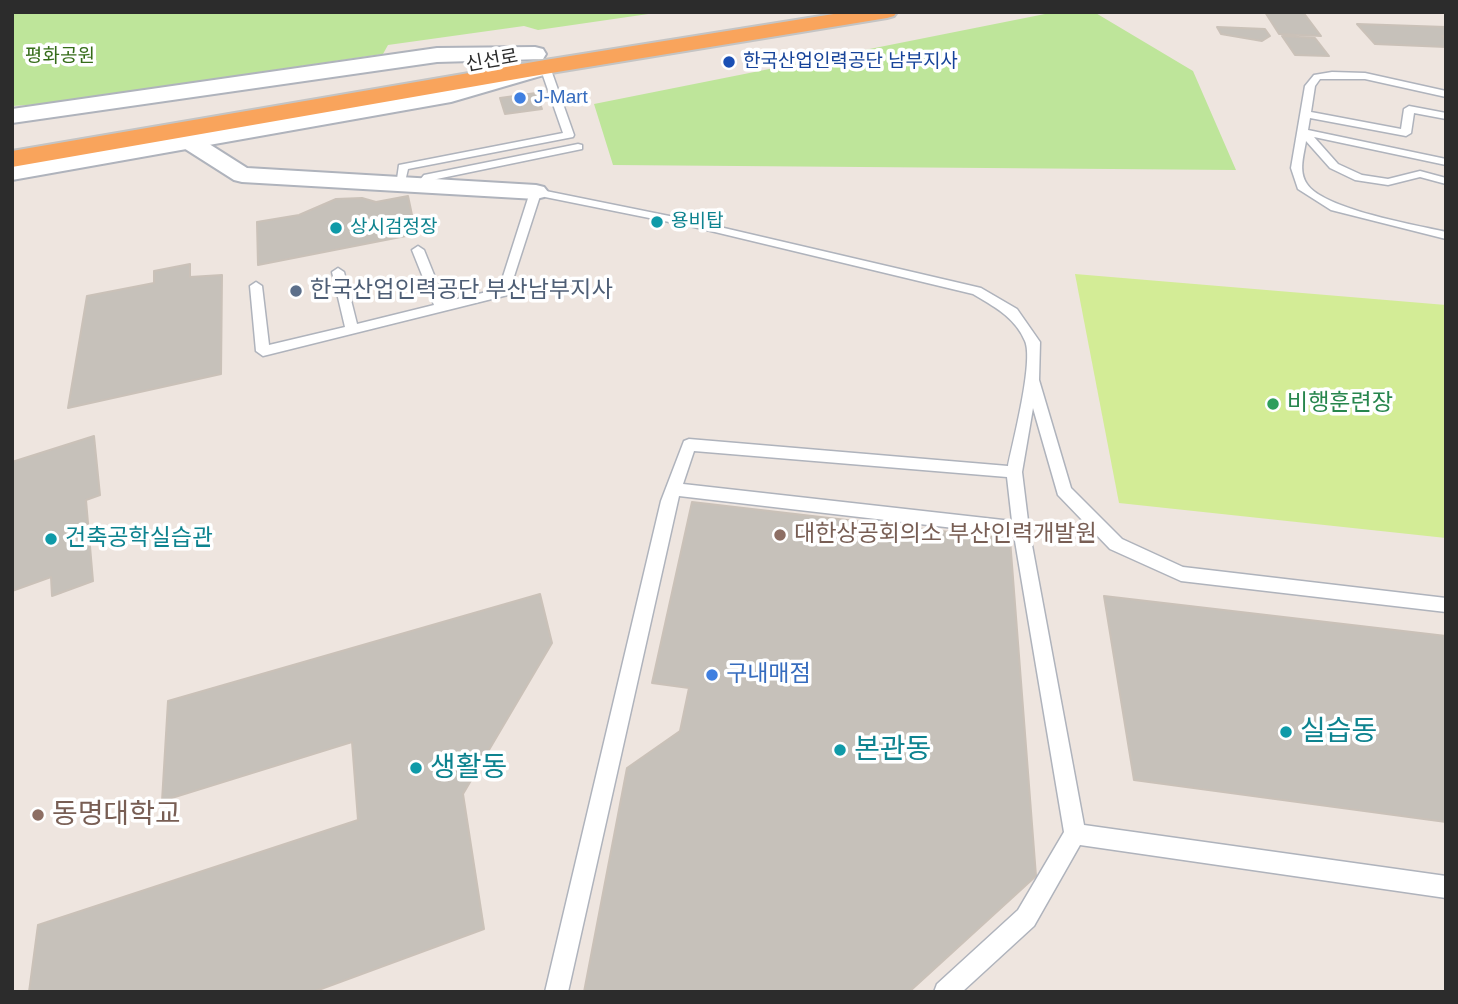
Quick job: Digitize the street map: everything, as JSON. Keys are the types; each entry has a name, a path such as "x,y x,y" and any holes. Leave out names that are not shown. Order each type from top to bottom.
{"highway":[{"path":"12,159 793,12"},
{"path":"540,60 887,12"},
{"name":"신선로","path":"12,144 540,60"}],"main road":[{"name":"신선로","path":"12,116 437,55 540,60"},
{"path":"12,172 451,95 540,60"}],"street":[{"path":"187,140 242,175 536,192"}],"lane":[{"path":"540,60 569,135 403,167 410,185 428,177 578,147"},
{"path":"1446,94 1331,74 1317,77 1310,86 1296,168 1302,187 1335,208 1446,236"},
{"path":"1307,114 1406,133 1409,109 1446,116"},
{"path":"1303,132 1446,162"},
{"path":"1303,132 1334,166 1359,178 1388,182 1420,174 1446,181"},
{"path":"256,286 263,351 504,292 536,192 694,224 977,291 1012,312 1033,342 1032,378 1014,472 1021,529 1074,834 1026,918 945,992"},
{"path":"418,250 441,307"},
{"path":"338,272 352,329"},
{"path":"1032,378 1064,491 1115,544 1181,574 1446,605"},
{"path":"556,992 672,489 689,445 1014,472"},
{"path":"672,489 1021,529"},
{"path":"1074,834 1446,887"}],"green space":[{"name":"평화공원","path":"12,12 662,12 538,30 524,26 388,45 383,54 43,104 12,106"},
{"path":"1055,12 1094,12 1193,71 1236,170 613,165 594,104"},
{"name":"비행훈련장","path":"1075,274 1446,305 1446,538 1119,503"}],"building":[{"path":"1265,12 1303,12 1321,36 1279,34"},
{"path":"1357,24 1446,27 1446,36 1442,36 1446,40 1446,47 1375,44"},
{"path":"1217,27 1265,29 1270,36 1262,41 1221,34"},
{"path":"1282,36 1315,38 1329,56 1295,55"},
{"path":"536,93 542,109 505,114 500,98"},
{"name":"상시검정장","path":"408,196 416,234 258,265 257,222 299,215 336,199 362,198 376,202"},
{"path":"190,264 190,277 222,275 221,374 68,408 87,296 154,283 154,271"},
{"name":"건축공학실습관","path":"94,436 100,495 86,500 93,581 52,596 51,577 12,591 12,462"},
{"name":"본관동","path":"692,502 1010,539 1036,876 909,992 584,992 627,768 680,731 689,688 652,683"},
{"name":"생활동","path":"540,594 552,643 463,794 484,929 313,992 29,992 38,925 358,820 352,742 162,801 168,701"},
{"name":"실습동","path":"1104,596 1446,636 1446,822 1134,780"}],"place":[{"name":"한국산업인력공단 남부지사","path":"729,62"},
{"name":"J-Mart","path":"520,98"},
{"name":"용비탑","path":"657,222"},
{"name":"상시검정장","path":"336,228"},
{"name":"한국산업인력공단 부산남부지사","path":"296,291"},
{"name":"비행훈련장","path":"1273,404"},
{"name":"대한상공회의소 부산인력개발원","path":"780,535"},
{"name":"건축공학실습관","path":"51,539"},
{"name":"구내매점","path":"712,675"},
{"name":"실습동","path":"1286,732"},
{"name":"본관동","path":"840,750"},
{"name":"생활동","path":"416,768"},
{"name":"동명대학교","path":"38,815"}]}
